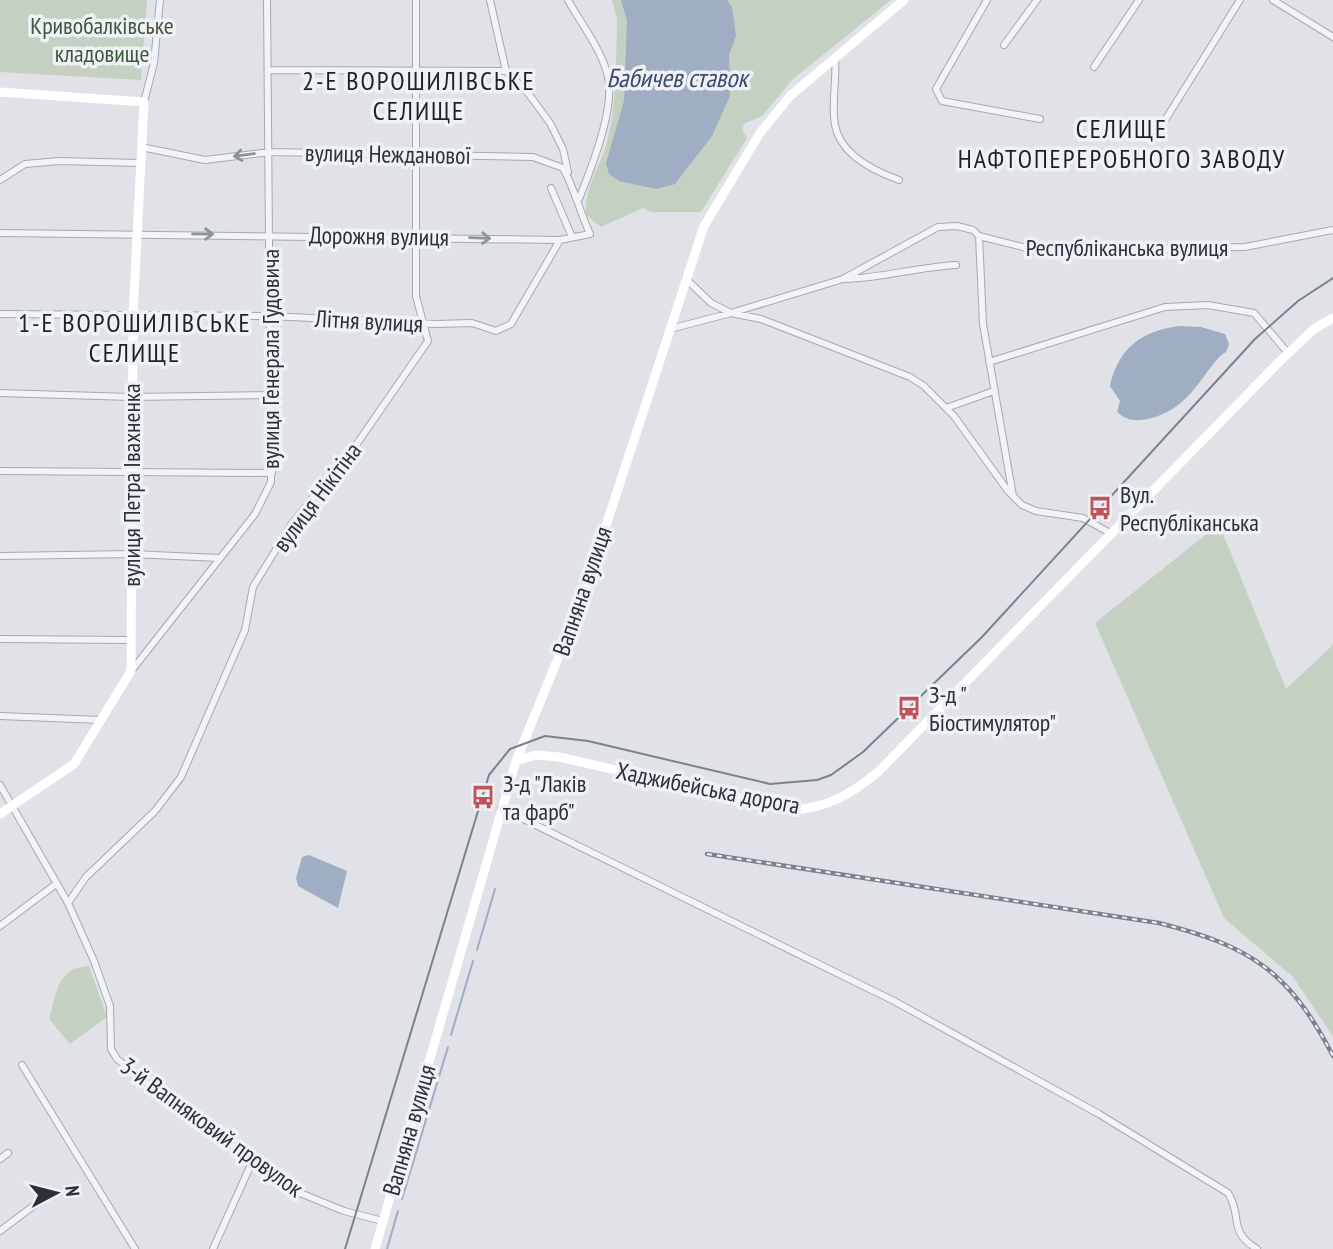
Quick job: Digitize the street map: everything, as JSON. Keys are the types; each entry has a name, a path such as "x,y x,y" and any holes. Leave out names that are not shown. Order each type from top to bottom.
{"street":[{"path":"0,92 145,102 154,63 160,0"},
{"name":"вулиця Генерала Гудовича","path":"131,671 262,504 272,473 267,0"},
{"name":"вулиця Нікітіна","path":"68,904 86,877 155,811 181,777 245,630 253,587 291,525 324,484 336,474 429,337 416,296 416,0"},
{"path":"490,0 506,71 550,123 563,149 568,178"},
{"path":"568,0 602,62 609,83 603,125 579,199"},
{"name":"Вапняна вулиця","path":"375,1249 501,807 516,761 581,602 704,226 760,133 790,96 904,0"},
{"path":"987,0 936,89 942,101 1040,119"},
{"path":"1004,45 1037,0"},
{"path":"1094,67 1139,0"},
{"path":"1119,130 1154,130 1162,125 1240,0"},
{"path":"1273,0 1333,37"},
{"path":"835,57 835,127 848,150 875,171 899,180"},
{"path":"268,71 506,71"},
{"name":"вулиця Петра Івахненка","path":"131,671 131,397 135,233 145,102"},
{"name":"вулиця Нежданової","path":"141,147 205,160 270,152 533,157 563,169 579,199 581,215 590,234"},
{"path":"0,180 25,164 59,161 140,163"},
{"path":"551,188 565,228 572,237"},
{"name":"Республіканська вулиця","path":"668,330 843,279 938,227 957,226 973,230 979,236 1039,251 1245,247 1333,230"},
{"name":"Дорожня вулиця","path":"0,233 270,234 560,240 590,234"},
{"path":"979,236 979,284 989,362 1013,496"},
{"name":"Літня вулиця","path":"0,314 270,316 472,323 496,331 506,328 560,240"},
{"path":"843,279 878,278 930,266 956,265"},
{"path":"686,279 711,303 732,313 761,319 910,377 924,386 946,408 1013,496 1028,509 1074,516 1111,533"},
{"path":"989,362 1165,307 1208,305 1254,313 1288,353"},
{"name":"Хаджибейська дорога","path":"516,761 536,755 559,757 792,810 818,808 859,789 1288,353 1314,329 1333,318"},
{"path":"946,408 994,391"},
{"path":"0,393 131,397 273,395"},
{"path":"0,471 272,473"},
{"path":"0,556 132,554 219,558"},
{"path":"0,639 130,640"},
{"path":"0,814 68,770 131,671"},
{"path":"0,716 102,720"},
{"path":"0,785 68,904"},
{"path":"501,807 894,1001 1099,1114 1228,1194 1234,1206 1238,1231 1257,1249"},
{"path":"0,926 56,884"},
{"name":"3-й Вапняковий провулок","path":"68,904 110,1006 111,1049 117,1059 173,1104 313,1201 383,1221"},
{"path":"22,1065 135,1249"},
{"path":"0,1159 8,1153"},
{"path":"213,1249 253,1160"},
{"path":"0,1231 44,1198"}],"green space":[{"name":"Кривобалківське кладовище","path":"0,0 147,0 141,80 0,72"},
{"path":"612,0 891,0 792,80 762,116 745,123 742,129 747,138 701,212 651,212 643,208 601,227 586,215 586,204 608,138 613,109 617,19"},
{"path":"1219,524 1286,689 1333,645 1333,1036 1293,977 1224,918 1095,623"},
{"path":"89,966 107,1017 70,1044 49,1019 56,991 64,977 70,971"}],"water":[{"name":"Бабичев ставок","path":"621,0 727,0 732,7 736,36 729,55 730,96 712,136 675,184 656,189 619,181 609,174 606,163 624,101 627,21"},
{"path":"1180,326 1201,327 1225,334 1229,344 1226,352 1189,395 1167,412 1139,420 1121,415 1117,412 1120,401 1110,386 1119,361 1134,343 1144,337"},
{"path":"309,855 347,871 338,908 298,886 296,878 302,857"}],"waterway":[{"path":"477,950 495,889"},
{"path":"451,1035 473,961"},
{"path":"402,1199 448,1047"},
{"path":"387,1249 398,1211"}],"tram line":[{"path":"345,1249 489,775 510,749 545,736 588,741 770,784 817,780 831,775 863,752 982,637 1255,339 1298,301 1333,278"}],"railway":[{"path":"707,854 1159,923 1191,932 1242,953 1264,966 1300,1003 1333,1056"}],"place":[{"name":"Вул. Республіканська","path":"1100,508"},
{"name":"З-д \" Біостимулятор\"","path":"909,708"},
{"name":"З-д \"Лаків та фарб\"","path":"483,797"}],"district":[{"name":"2-Е ВОРОШИЛІВСЬКЕ СЕЛИЩЕ","path":"419,95"},
{"name":"СЕЛИЩЕ НАФТОПЕРЕРОБНОГО ЗАВОДУ","path":"1122,143"},
{"name":"1-Е ВОРОШИЛІВСЬКЕ СЕЛИЩЕ","path":"135,337"}]}
